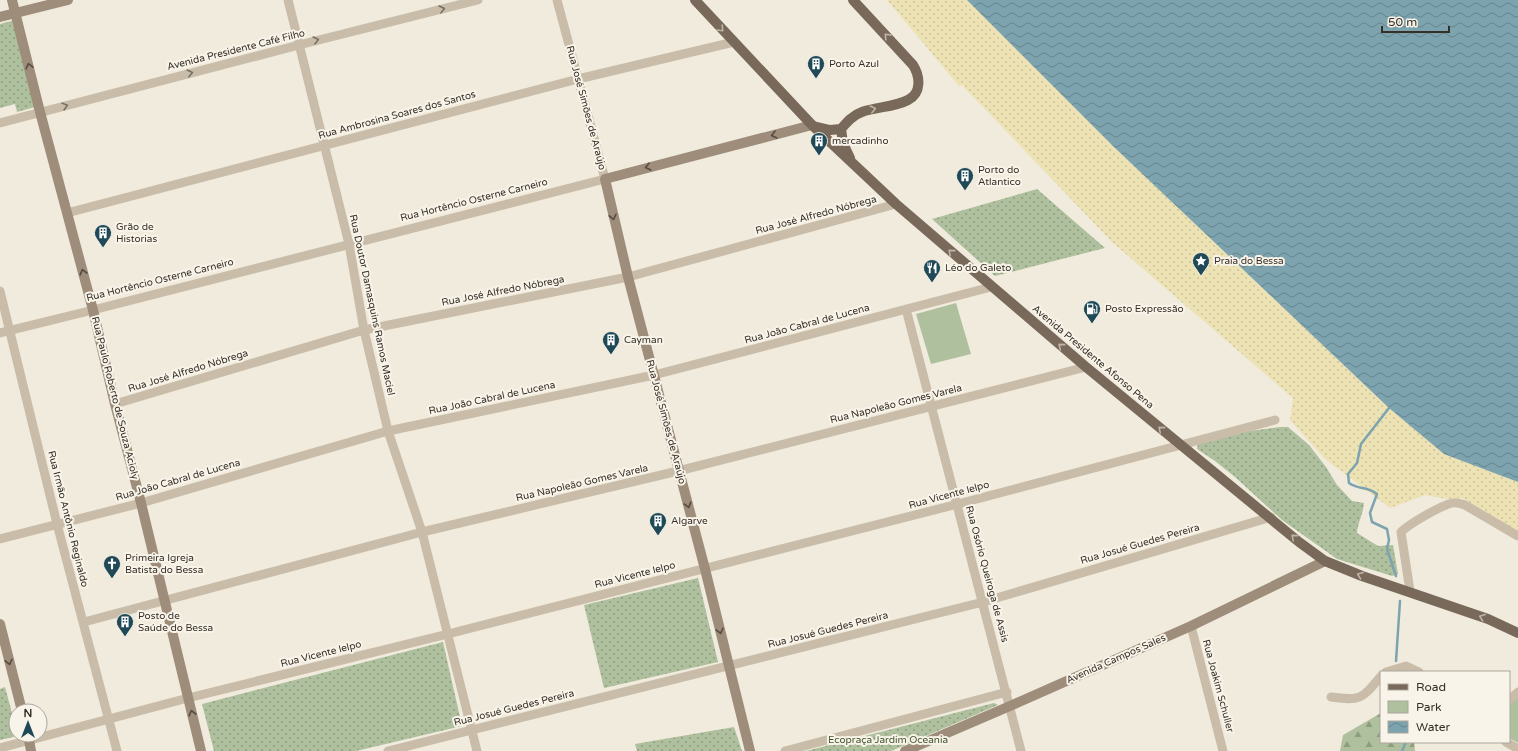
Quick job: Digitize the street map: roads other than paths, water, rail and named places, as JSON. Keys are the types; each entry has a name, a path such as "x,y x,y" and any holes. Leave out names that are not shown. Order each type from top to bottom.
{"main road":[{"name":"Avenida Presidente Afonso Pena","path":"695,0 812,125 896,204 1086,367 1299,542 1325,561 1362,576 1410,591 1488,619 1518,633"},
{"path":"841,130 853,116 862,112 908,100 916,93 919,78 913,65 853,0"},
{"name":"Rua Hortêncio Osterne Carneiro","path":"812,125 830,130 841,130"},
{"name":"Avenida Presidente Afonso Pena","path":"841,130 845,147 852,164"}],"street":[{"name":"Rua Paulo Roberto de Souza Acioly","path":"12,0 40,112 93,310 201,751"},
{"path":"0,17 68,0"},
{"name":"Rua Doutor Damasquins Ramos Maciel","path":"288,0 298,45 349,244 364,330 388,431 422,532 477,751"},
{"name":"Avenida Presidente Café Filho","path":"0,123 298,45 478,0"},
{"name":"Rua José Simões de Araújo","path":"557,0 605,179 628,277 705,569 750,751"},
{"name":"Rua Ambrosina Soares dos Santos","path":"67,213 578,78 734,42"},
{"name":"Rua Hortêncio Osterne Carneiro","path":"0,333 812,125"},
{"name":"Rua José Alfredo Nóbrega","path":"115,404 364,330 628,277 896,204"},
{"name":"Rua João Cabral de Lucena","path":"0,539 141,503 388,431 654,375 991,287"},
{"name":"Rua Irmão Antônio Reginaldo","path":"0,291 57,524 117,751"},
{"name":"Rua Osório Queiroga de Assis","path":"906,309 1007,692 1021,751"},
{"name":"Rua Napoleão Gomes Varela","path":"84,622 422,532 678,471 1086,367"},
{"name":"Rua Vicente Ielpo","path":"48,734 109,720 188,698 705,569 1275,420"},
{"path":"1410,591 1401,532 1428,514 1451,504 1459,503 1518,536"},
{"name":"Rua Josué Guedes Pereira","path":"388,751 983,602 1271,518"},
{"name":"Avenida Campos Sales","path":"905,751 1191,626 1325,561"},
{"path":"0,624 2,643 20,703"},
{"name":"Rua Joakim Schuller","path":"1191,626 1223,751"},
{"path":"1389,671 1406,666 1417,671"},
{"path":"1331,697 1356,700 1370,691 1380,677"},
{"path":"785,751 1007,692"},
{"path":"1510,699 1518,692"},
{"name":"Rua Vicente Ielpo","path":"0,748 14,743"},
{"path":"1508,743 1518,749"}],"water":[{"path":"967,0 1518,0 1518,482 1444,454 1389,408 1114,147"}],"waterway":[{"path":"1389,408 1361,444 1357,463 1348,474 1349,483 1377,494 1370,513 1372,522 1387,529 1389,540 1387,549 1396,576"},
{"path":"1396,661 1400,601"},
{"path":"1402,751 1406,743"}],"place":[{"name":"Porto Azul","path":"816,79"},
{"name":"mercadinho","path":"819,156"},
{"name":"Porto do Atlantico","path":"965,191"},
{"name":"Grão de Historias","path":"103,248"},
{"name":"Praia do Bessa","path":"1201,276"},
{"name":"Léo do Galeto","path":"932,283"},
{"name":"Posto Expressão","path":"1092,324"},
{"name":"Cayman","path":"611,355"},
{"name":"Algarve","path":"658,536"},
{"name":"Primeira Igreja Batista do Bessa","path":"112,579"},
{"name":"Posto de Saúde do Bessa","path":"125,637"}],"park label":[{"name":"Ecopraça Jardim Oceania","path":"888,740"}]}
